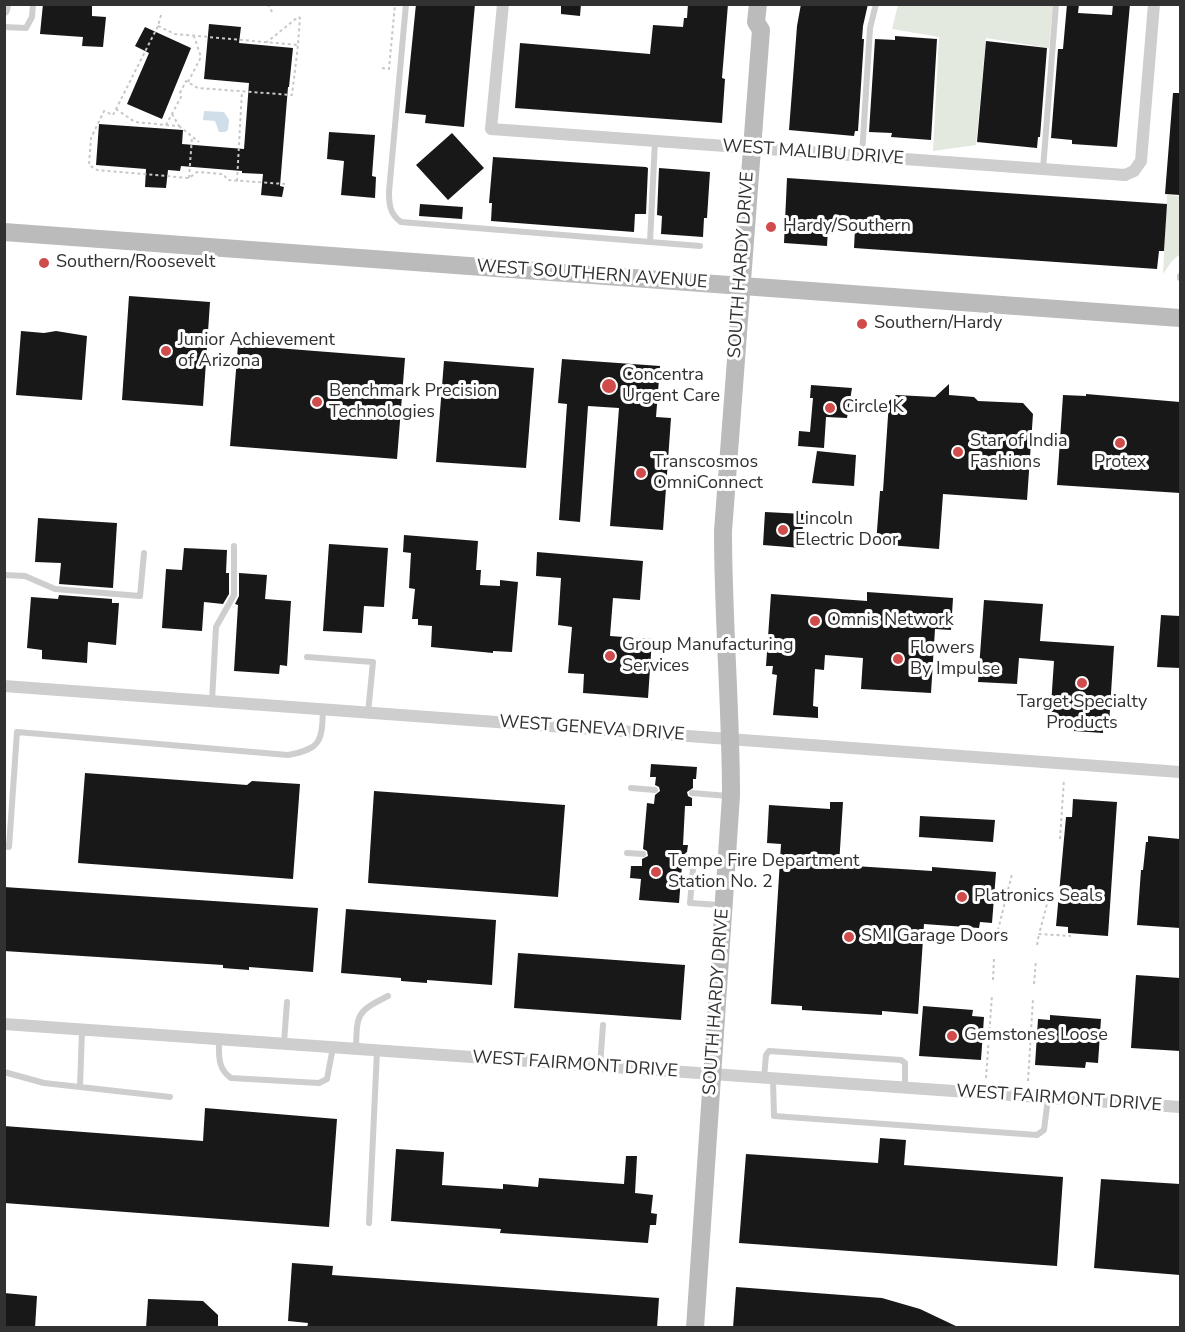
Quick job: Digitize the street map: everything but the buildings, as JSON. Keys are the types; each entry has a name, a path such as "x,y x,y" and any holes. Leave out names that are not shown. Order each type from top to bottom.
{"street":[{"path":"4,10 5,4"},
{"name":"WEST MALIBU DRIVE","path":"503,4 491,129 1125,175 1134,171 1141,161 1154,4"},
{"name":"SOUTH HARDY DRIVE","path":"759,4 756,22 761,30"},
{"name":"SOUTH HARDY DRIVE","path":"695,1328 731,796 731,739 723,600 723,531 761,30 767,23 770,4"},
{"name":"WEST SOUTHERN AVENUE","path":"4,232 1180,318"},
{"name":"WEST GENEVA DRIVE","path":"4,686 1180,772"},
{"name":"WEST FAIRMONT DRIVE","path":"4,1024 1180,1107"}],"lane":[{"path":"4,27 26,28 32,17 33,4"},
{"path":"406,4 389,192 389,204 393,217 401,222 700,246"},
{"path":"862,155 870,28 876,4"},
{"path":"1043,170 1056,4"},
{"path":"650,242 656,141"},
{"path":"212,701 216,627 234,595 234,546"},
{"path":"4,575 25,576 55,589 140,596 144,554"},
{"path":"307,657 373,662 369,712"},
{"path":"4,846 9,847 17,732 288,755 303,753 321,739 323,709"},
{"path":"631,789 655,790"},
{"path":"692,793 731,796"},
{"path":"627,853 643,854"},
{"path":"724,905 690,903 690,857 727,859"},
{"path":"356,1049 357,1020 364,1008 388,996"},
{"path":"284,1044 287,1002"},
{"path":"600,1066 603,1025"},
{"path":"80,1088 82,1030"},
{"path":"219,1040 219,1065 231,1078 320,1083 327,1079 333,1047"},
{"path":"369,1223 377,1051"},
{"path":"905,1088 905,1063 901,1060 769,1051 766,1055 774,1116 817,1121 1037,1135 1044,1130 1048,1098"},
{"path":"4,1072 44,1083 170,1097"}],"path":[{"path":"268,4 272,12"},
{"path":"382,68 389,69 395,4"},
{"path":"161,15 158,26 113,115 104,111 92,138 89,165 97,170 189,178 197,172 222,174 228,180 285,184"},
{"path":"188,82 198,88 292,95 300,18 298,17 267,42"},
{"path":"158,26 175,34 297,45"},
{"path":"166,124 186,81 188,82 201,57 194,36"},
{"path":"237,181 242,92"},
{"path":"116,109 135,122 178,126"},
{"path":"171,114 178,126 199,142"},
{"path":"189,178 192,137"},
{"path":"1060,839 1064,779"},
{"path":"995,942 1012,874"},
{"path":"1037,945 1050,893"},
{"path":"1039,934 1071,936"},
{"path":"993,980 994,957"},
{"path":"1034,984 1036,960"},
{"path":"986,1078 992,995"},
{"path":"1028,1081 1033,999"}],"shaded area":[{"path":"898,5 1053,5 1049,48 986,38 976,145 933,151 939,37 892,29"},
{"path":"204,111 224,112 229,120 228,130 219,132 215,121 203,120"},
{"path":"1167,195 1180,196 1180,254 1163,274"}],"place":[{"name":"Hardy/Southern","path":"771,227"},
{"name":"Southern/Roosevelt","path":"44,263"},
{"name":"Southern/Hardy","path":"862,324"},
{"name":"Junior Achievement of Arizona","path":"166,351"},
{"name":"Concentra Urgent Care","path":"609,386"},
{"name":"Benchmark Precision Technologies","path":"317,402"},
{"name":"Circle K","path":"830,408"},
{"name":"Protex","path":"1120,443"},
{"name":"Star of India Fashions","path":"958,452"},
{"name":"Transcosmos OmniConnect","path":"641,473"},
{"name":"Lincoln Electric Door","path":"783,530"},
{"name":"Omnis Network","path":"815,621"},
{"name":"Group Manufacturing Services","path":"610,656"},
{"name":"Flowers By Impulse","path":"898,659"},
{"name":"Target Specialty Products","path":"1082,683"},
{"name":"Tempe Fire Department Station No. 2","path":"656,872"},
{"name":"Platronics Seals","path":"962,897"},
{"name":"SMI Garage Doors","path":"849,937"},
{"name":"Gemstones Loose","path":"952,1036"}]}
